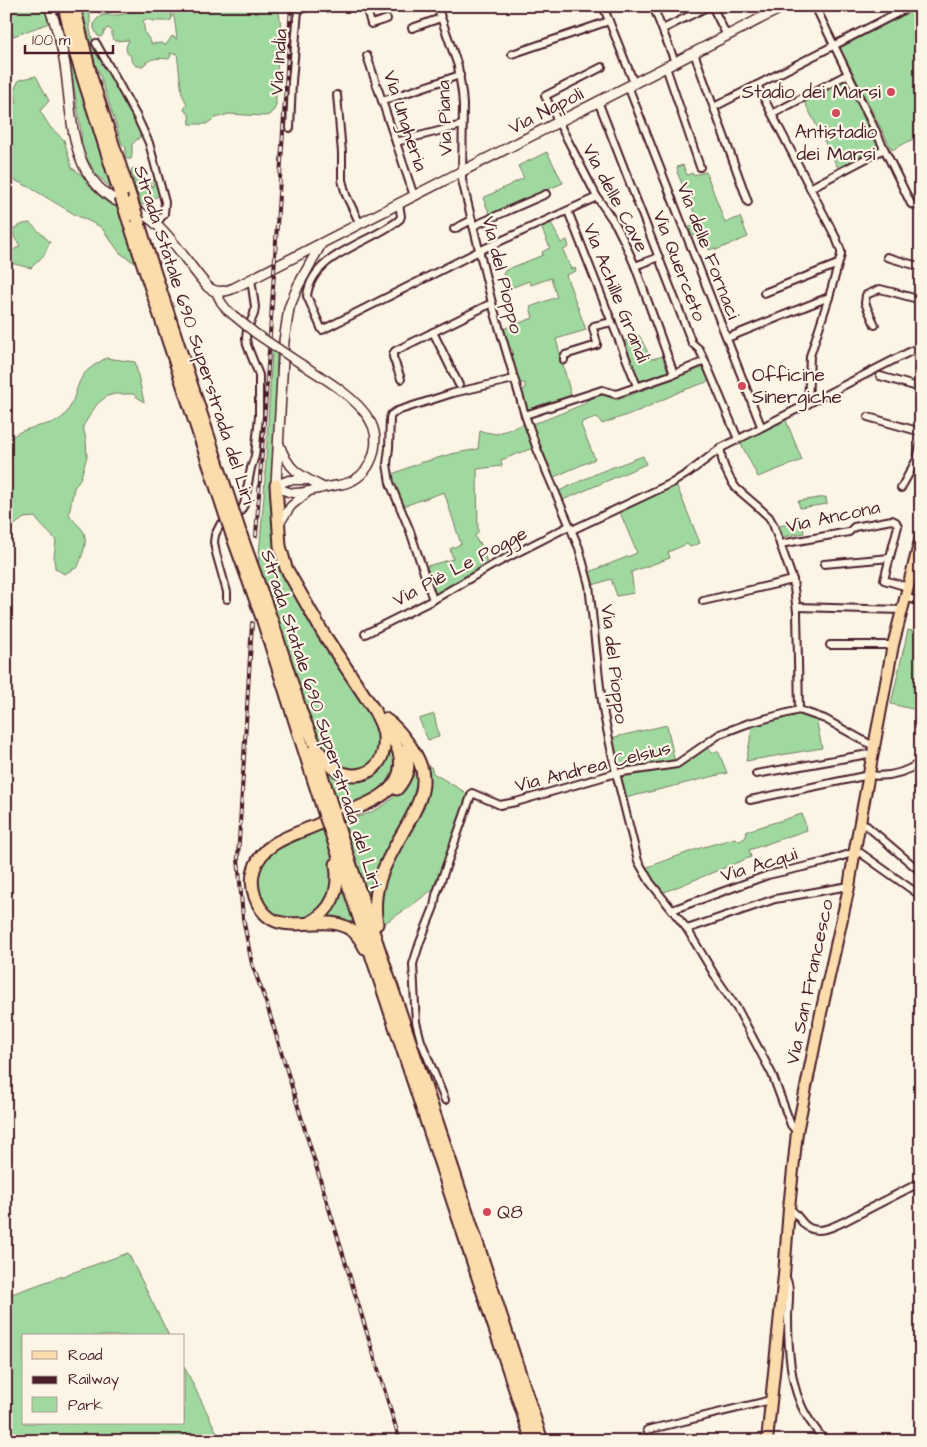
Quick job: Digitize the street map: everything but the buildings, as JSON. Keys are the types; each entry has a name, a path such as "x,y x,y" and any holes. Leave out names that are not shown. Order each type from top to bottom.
{"highway":[{"name":"Strada Statale 690 Superstrada del Liri","path":"64,6 75,52 121,197 133,218 329,821 542,1441"},
{"name":"Strada Statale 690 Superstrada del Liri","path":"74,6 92,80 132,202 133,218"},
{"path":"276,485 280,546 286,568 322,633 374,710 398,737 406,754 408,771 403,781 392,794 375,806 288,837 268,848 259,858 253,875 252,886 255,898 261,909 275,921 296,925 309,923 334,924 353,931 382,971"},
{"name":"Strada Statale 690 Superstrada del Liri","path":"236,534 273,624 302,715 329,821"},
{"path":"302,715 325,759 337,770 352,775 365,773 370,770 377,765 382,756 384,739 382,720"},
{"path":"382,720 394,726 409,744 418,760 423,779 423,789 419,801 384,867 376,891 375,916 382,971"},
{"path":"309,923 328,908 337,885 337,867 329,821"},
{"name":"Strada Statale 690 Superstrada del Liri","path":"382,971 532,1441"}],"main road":[{"path":"49,6 60,39 65,64 75,141 86,170 99,187 113,199 146,215 156,224 208,288 216,292"},
{"name":"Via Napoli","path":"216,292 230,290 251,280 785,6"},
{"path":"276,485 284,341 289,308 298,286 321,243"},
{"name":"Via San Francesco","path":"767,1441 797,1132 821,1013 850,887 860,821 894,645 921,537"}],"street":[{"name":"Via India","path":"290,128 298,10 310,6"},
{"path":"366,6 371,24 387,19"},
{"name":"Via Piana","path":"437,6 460,75 462,93 462,172"},
{"name":"Via delle Fornaci","path":"603,6 630,85 762,426"},
{"path":"653,6 675,62"},
{"path":"663,29 711,6 727,36"},
{"path":"815,6 911,204 921,207"},
{"path":"714,107 911,6"},
{"path":"412,28 442,18"},
{"path":"512,54 609,20"},
{"path":"96,43 138,117 148,143 166,202 164,214 156,224"},
{"path":"694,53 748,202"},
{"name":"Via Ungheria","path":"368,56 414,196"},
{"name":"Via delle Cave","path":"602,67 545,96 596,197 616,225 624,241 674,374"},
{"path":"666,67 700,167"},
{"path":"772,114 848,74"},
{"path":"382,101 460,75"},
{"path":"757,85 840,248 841,255 810,356 808,404"},
{"path":"337,95 342,154 342,180 346,195 360,224"},
{"name":"Via Querceto","path":"598,102 692,343 699,349 705,361 738,439"},
{"path":"396,142 462,125"},
{"path":"810,188 884,149"},
{"name":"Via del Pioppo","path":"462,172 462,180 492,303 525,416 579,548 589,584 600,687 616,773 638,861 650,882 687,929 738,1010 769,1067 791,1125 797,1132"},
{"path":"454,229 546,194"},
{"path":"399,204 400,220 380,233 333,257 316,274 307,291 307,296 322,330 479,251 596,197"},
{"name":"Via Achille Grandi","path":"568,211 637,386"},
{"path":"635,266 659,257"},
{"path":"886,257 921,267"},
{"path":"764,293 838,264"},
{"path":"227,599 227,592 216,553 215,534 220,525 240,512 244,505 250,468 255,456 259,416 259,375 246,338 255,307 251,280"},
{"path":"875,325 864,303 866,295 880,290 921,300"},
{"path":"216,292 227,310 255,334 345,394 359,406 374,428 376,439 374,453 366,471 354,480 339,486 323,487 308,492 295,493 282,491 276,485 289,480 308,480"},
{"path":"727,338 829,297"},
{"path":"401,379 393,357 395,351 492,303"},
{"path":"564,360 565,355 597,345 594,326 612,322"},
{"path":"433,332 459,385"},
{"name":"Via Piè Le Pogge","path":"365,634 433,600 493,565 672,483 721,448 921,346"},
{"path":"525,416 602,390 616,394 705,361"},
{"path":"880,376 921,388"},
{"path":"433,600 410,531 388,475 389,422 391,415 396,411 453,393 514,380"},
{"path":"868,417 921,432"},
{"path":"278,439 282,452 292,469 323,487"},
{"path":"901,488 917,459 921,444"},
{"path":"721,448 721,458 733,484 769,517 775,528 793,580 797,607 799,710 825,719 874,750"},
{"path":"278,526 291,506 308,492"},
{"name":"Via Ancona","path":"780,544 849,532 854,527 892,520 898,526 884,580 908,587"},
{"path":"824,564 890,558"},
{"path":"703,601 793,580"},
{"path":"906,598 921,601"},
{"path":"797,607 902,610"},
{"path":"830,645 894,645"},
{"name":"Via Andrea Celsius","path":"445,1100 421,1041 416,1022 413,964 472,793 500,805 616,773 677,764 720,734 749,723 799,710"},
{"path":"756,774 874,750"},
{"path":"750,800 869,775 897,774 921,762"},
{"path":"860,821 921,872"},
{"path":"855,851 921,896"},
{"name":"Via Acqui","path":"672,910 768,875 825,862 855,851"},
{"path":"687,929 775,899 843,886 850,887"},
{"path":"789,1208 797,1214 807,1227 814,1230 823,1229 847,1220 921,1182"},
{"path":"784,1275 789,1287 789,1350 797,1395 804,1411 825,1441"},
{"path":"647,1430 771,1400"}],"green space":[{"path":"6,6 43,6 49,23 8,38 6,32"},
{"path":"56,6 60,6 115,192 96,174 82,150 81,131 69,55"},
{"path":"81,6 90,6 90,30 94,46 122,93 141,133 139,138 132,144 131,159 127,159 125,155 126,147 122,144 99,72 89,49 84,31"},
{"path":"98,6 147,6 101,14 98,12"},
{"path":"169,6 172,16 171,20 154,21 146,19 143,21 145,33 152,44 161,43 166,45 172,36 177,39 171,6 242,6 273,8 279,12 281,27 278,36 276,105 274,110 269,115 264,116 229,114 215,118 206,124 190,124 189,114 184,110 187,104 182,94 177,53 170,53 169,59 154,59 148,61 143,66 136,66 131,60 131,56 127,53 126,47 129,40 115,41 109,28 100,37 94,28 94,23 103,15 118,15"},
{"name":"Stadio dei Marsi","path":"914,10 921,15 921,135 892,150 840,48"},
{"path":"36,76 49,101 40,111 50,127 64,140 72,168 82,175 94,191 109,204 118,207 138,265 120,253 101,227 74,214 29,187 14,180 6,179 6,104 17,103 14,90 19,80"},
{"name":"Antistadio dei Marsi","path":"845,80 879,148 838,168 804,101"},
{"path":"547,152 563,183 490,215 483,198 524,178 518,166"},
{"path":"683,165 687,175 706,172 725,223 740,217 748,237 716,250 715,248 709,250 702,233 692,236 688,228 698,222 677,172 677,167"},
{"path":"133,168 141,170 153,187 153,179 159,180 159,195 150,199 146,204 141,205 131,173"},
{"path":"30,223 50,242 44,255 31,268 6,262 6,250 10,252 20,246 14,237 13,229"},
{"path":"551,223 561,243 567,240 569,247 563,250 571,269 575,268 576,271 566,275 586,330 556,339 571,395 526,410 521,392 525,388 525,383 519,383 511,356 513,353 512,349 508,348 503,329 533,318 530,307 557,297 551,278 531,285 529,281 508,289 503,274 508,269 543,255 542,252 550,248 541,227"},
{"path":"639,335 651,359 665,356 669,369 639,382 623,342"},
{"path":"272,351 277,354 274,529 276,551 376,721 383,739 374,762 357,771 338,768 316,740 258,567"},
{"path":"106,358 135,362 144,402 133,394 107,396 97,404 83,426 87,456 81,477 74,488 69,514 83,531 85,547 78,567 64,574 55,568 56,540 35,517 24,518 13,526 6,525 7,446 11,438 16,434 59,420 64,416 84,374 91,367"},
{"path":"704,367 710,379 707,382 602,424 596,417 582,422 581,425 595,459 554,477 531,424 584,404 587,400 602,395 617,400"},
{"path":"785,418 802,460 758,477 739,440"},
{"path":"524,424 533,448 501,460 502,466 477,469 478,533 475,536 478,543 480,542 488,565 434,595 423,567 453,559 450,549 461,544 444,492 401,507 390,475 422,462 478,449 480,431 496,434"},
{"path":"643,456 646,464 563,500 559,491 600,472"},
{"path":"676,484 700,543 690,547 687,544 668,552 670,558 631,572 634,593 617,596 611,579 593,585 589,572 637,553 619,510"},
{"path":"826,497 827,504 800,508 798,501"},
{"path":"802,521 804,533 783,537 779,526"},
{"path":"908,630 921,633 921,711 891,704"},
{"path":"434,714 439,737 428,740 419,719"},
{"path":"795,715 810,715 816,718 822,748 746,761 752,730 748,725 786,716 794,717"},
{"path":"667,725 675,763 621,770 619,768 611,738"},
{"path":"389,741 395,749 396,773 385,789 340,812 324,764 361,777"},
{"path":"707,745 712,753 717,751 719,753 727,773 625,798 620,779 622,774 671,767"},
{"path":"426,765 431,767 433,773 468,794 436,887 380,926 376,903"},
{"path":"417,773 420,790 369,899 343,821 367,814 384,805"},
{"path":"802,814 807,830 749,850 751,857 662,893 645,868 700,848 735,838 740,841 746,837 747,831"},
{"path":"324,827 335,863 329,899 310,918 294,921 277,916 265,905 259,891 258,874 265,858 279,846"},
{"path":"343,885 357,925 323,918"},
{"path":"128,1253 168,1334 22,1334 22,1424 185,1424 185,1368 221,1441 6,1441 6,1296"}],"railway":[{"path":"256,536 291,6"},
{"path":"252,623 238,858 243,918 252,964 266,1002 400,1441"}],"place":[{"name":"Stadio dei Marsi","path":"891,92"},
{"name":"Antistadio dei Marsi","path":"836,113"},
{"name":"Officine Sinergiche","path":"742,386"},
{"name":"Q8","path":"487,1212"}]}
